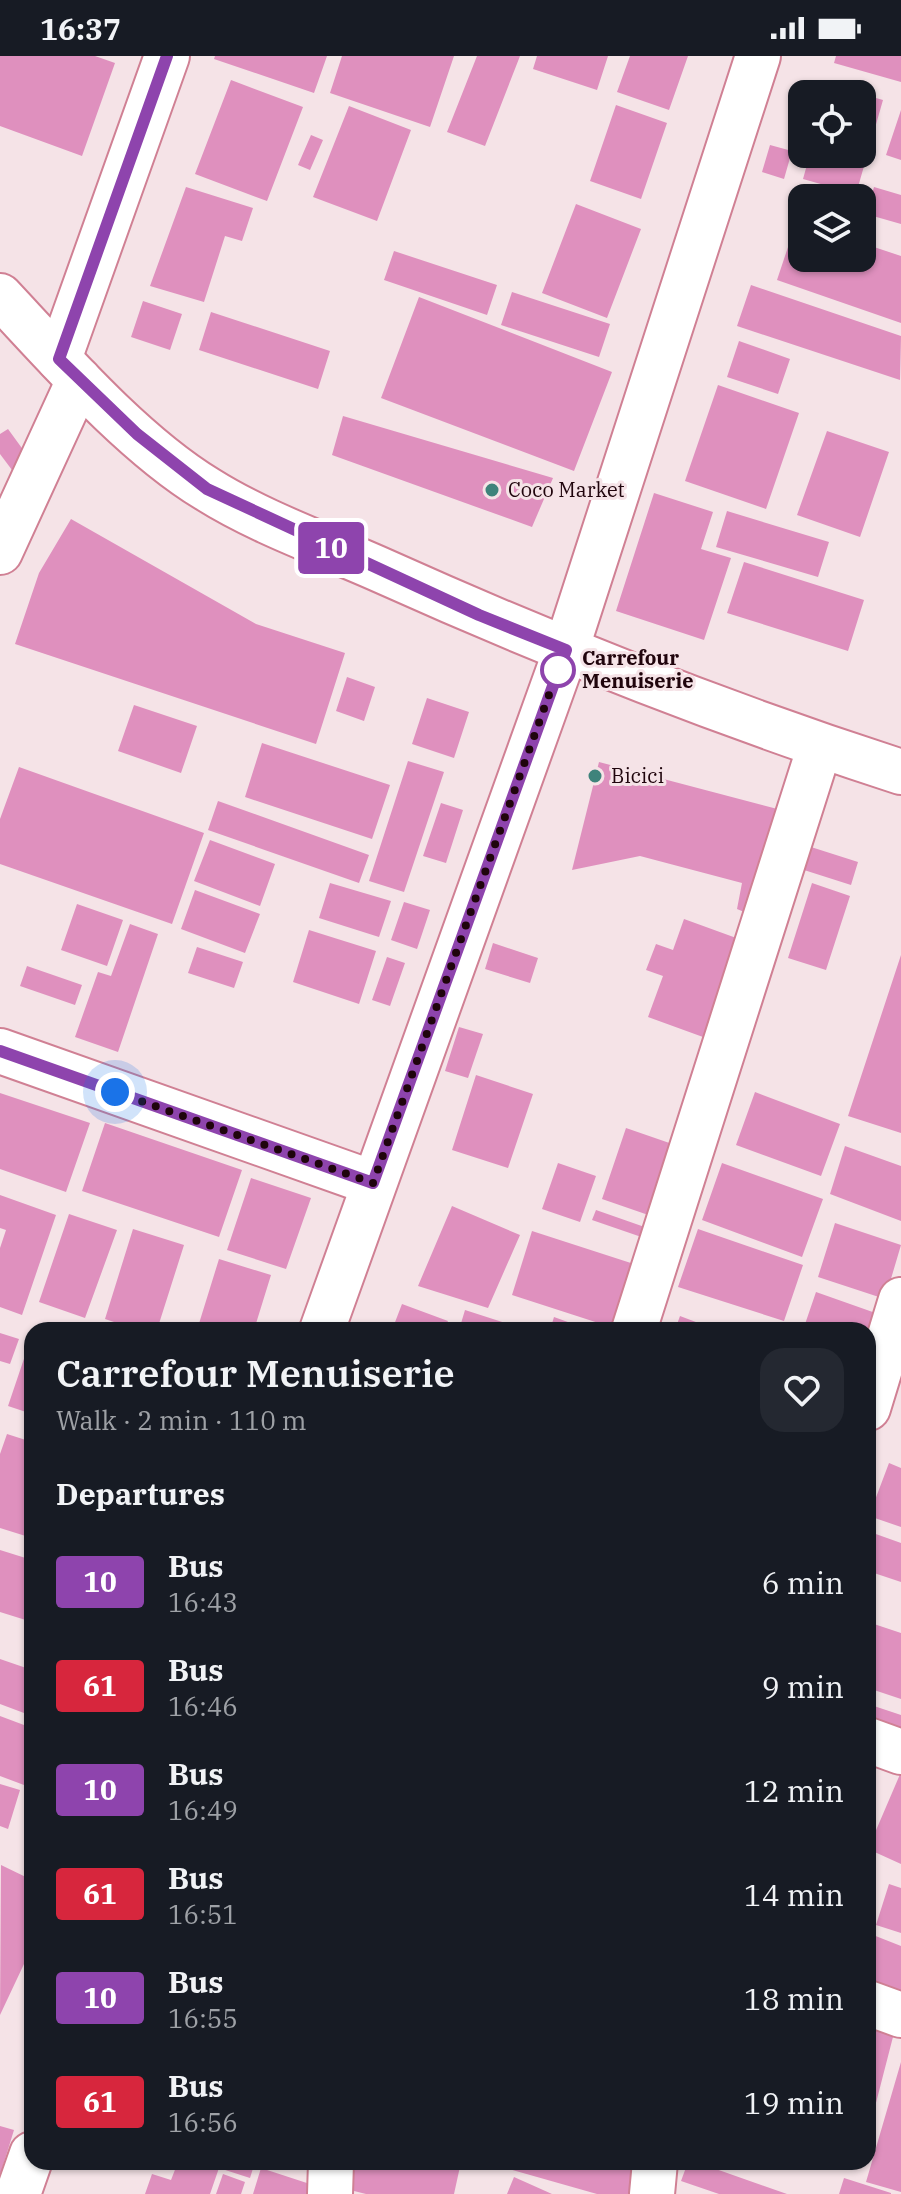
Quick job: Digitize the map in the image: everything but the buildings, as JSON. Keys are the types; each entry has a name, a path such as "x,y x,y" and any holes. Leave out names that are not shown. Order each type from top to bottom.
{"street":[{"path":"0,552 69,369 167,56"},
{"path":"325,1322 566,650 758,56"},
{"path":"0,296 69,369 137,434 207,489 479,615 820,746 901,772"},
{"path":"637,1322 820,746"},
{"path":"0,1051 373,1183"},
{"path":"876,1382 901,1300"},
{"path":"876,1743 901,1752"},
{"path":"876,2006 901,2015"},
{"path":"18,2194 26,2170"},
{"path":"330,2194 331,2170"},
{"path":"652,2194 654,2170"}],"bus line":[{"name":"10","path":"0,1051 373,1183 566,650 479,615 207,489 137,434 59,359 167,56"}],"place":[{"name":"Coco Market","path":"492,490"},
{"name":"Carrefour Menuiserie","path":"558,670"},
{"name":"Bicici","path":"595,776"}],"route":[{"path":"115,1092 373,1183 558,670"}]}
